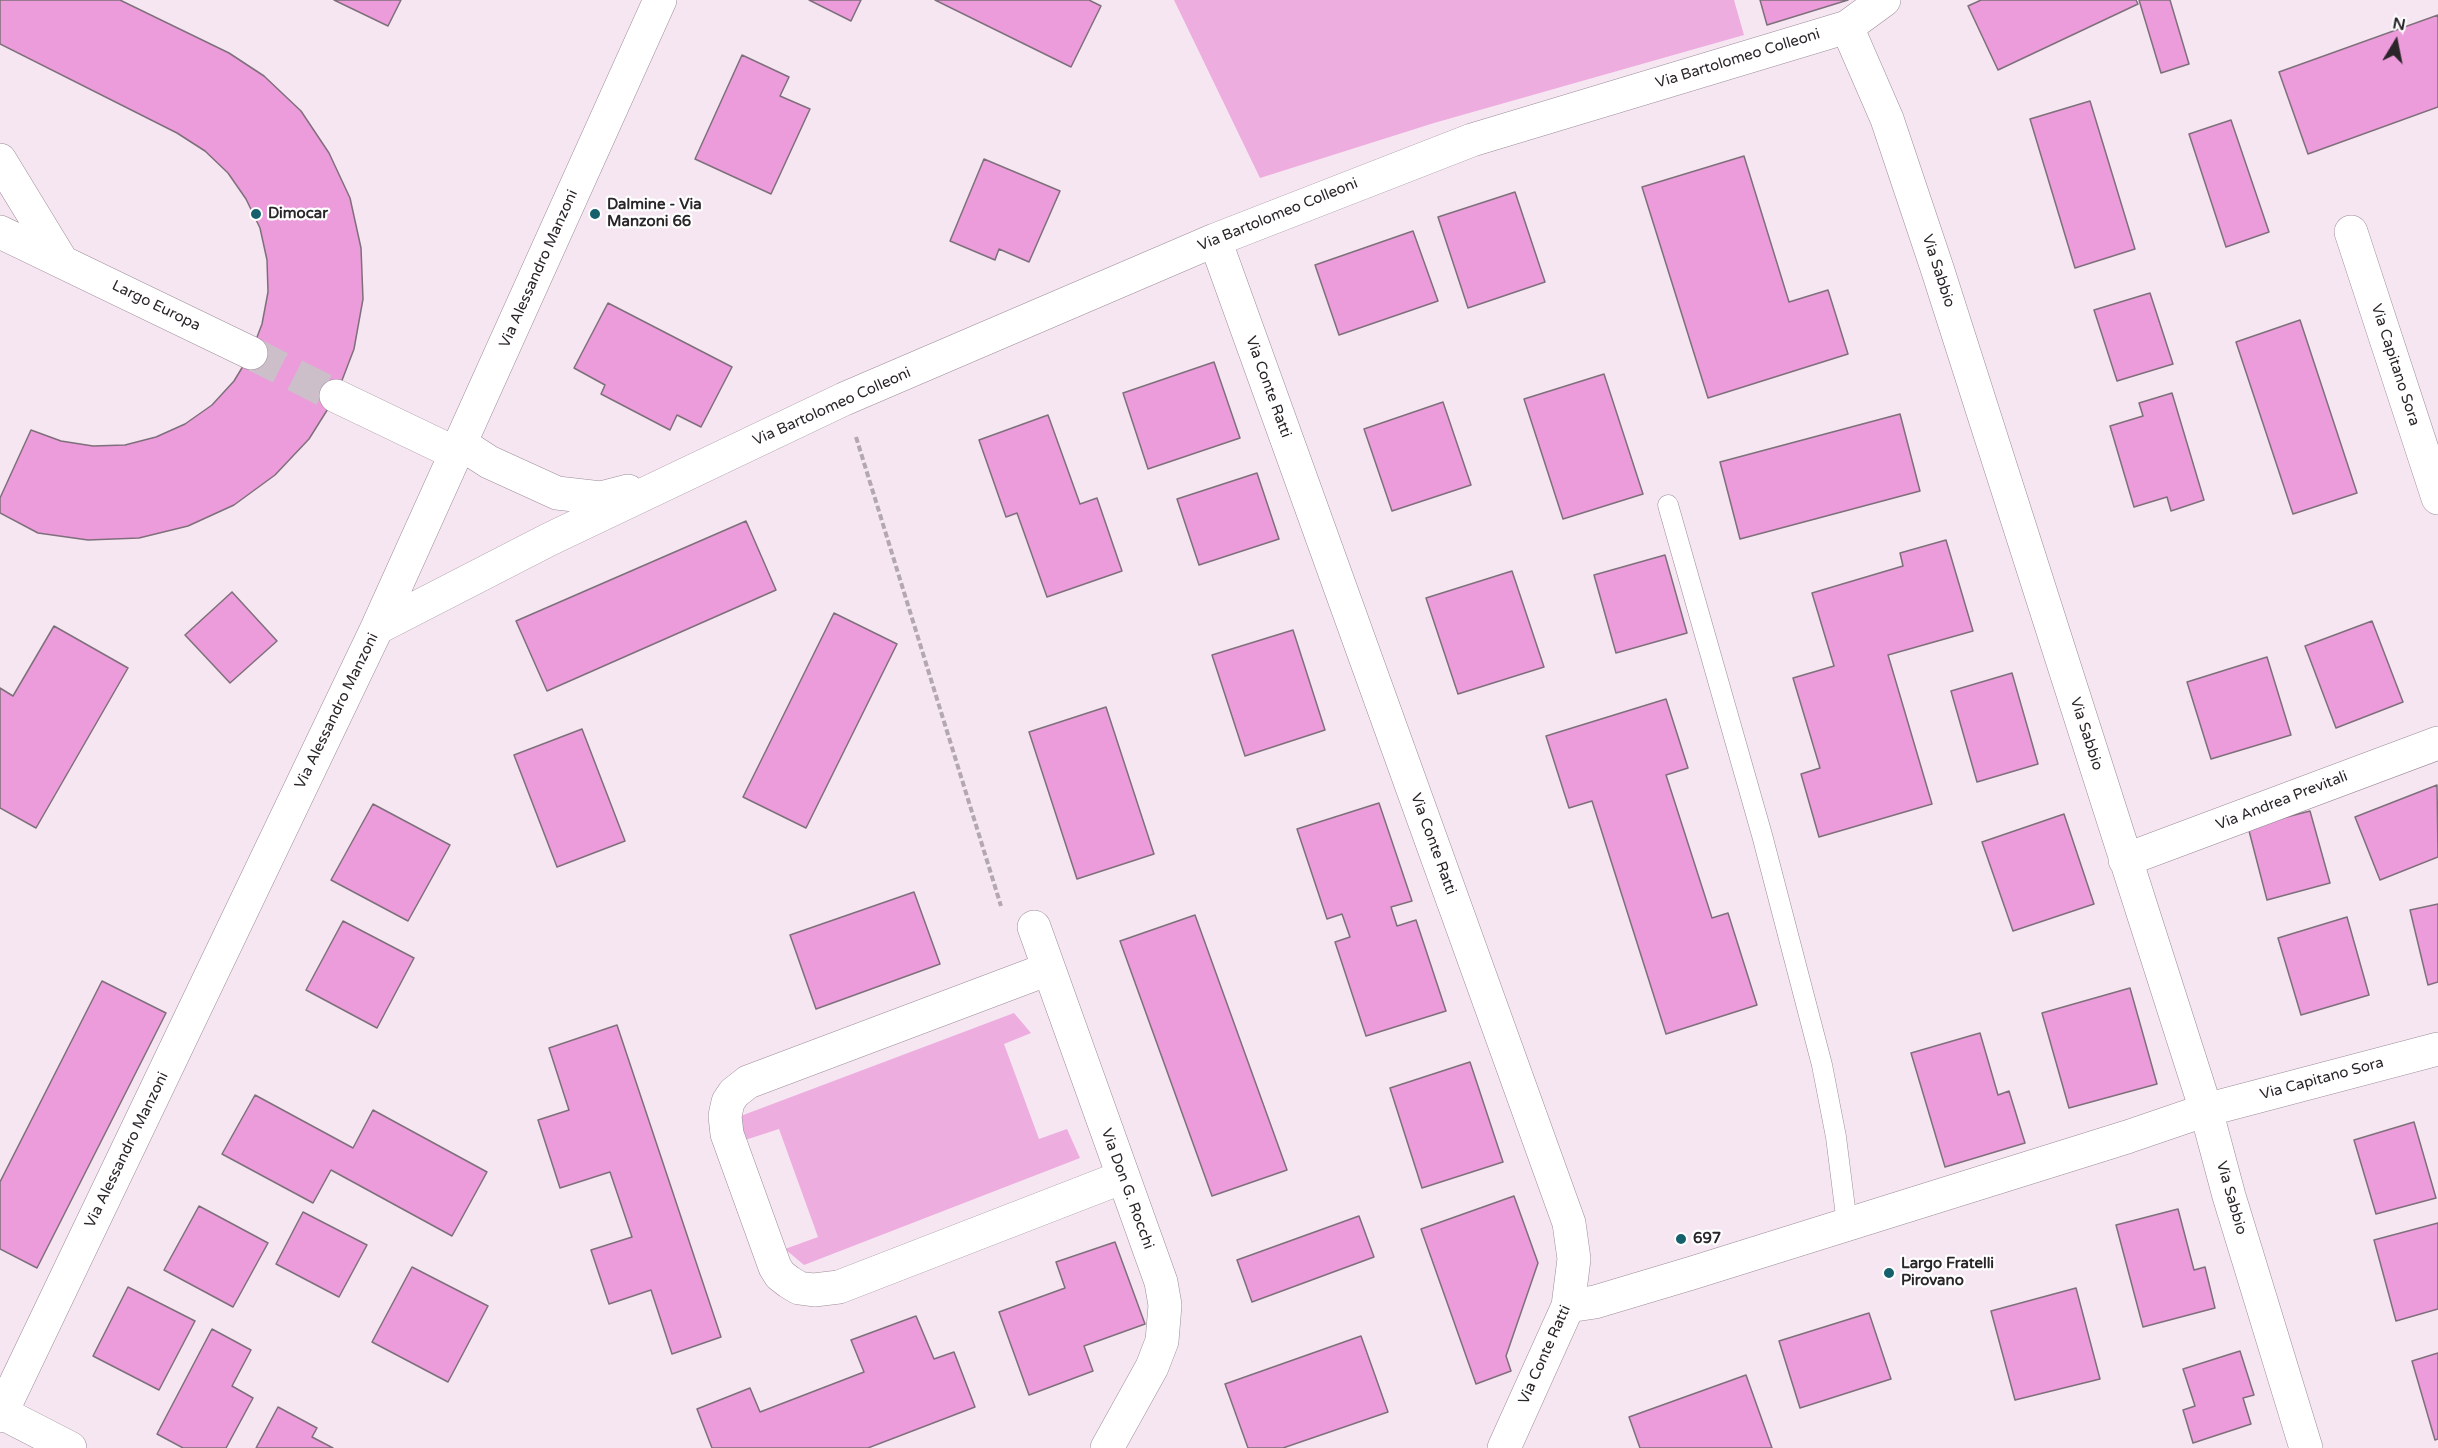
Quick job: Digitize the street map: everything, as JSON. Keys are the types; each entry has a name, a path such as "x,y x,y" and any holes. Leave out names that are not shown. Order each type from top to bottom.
{"street":[{"name":"Via Alessandro Manzoni","path":"1,1413 377,628 660,0"},
{"name":"Via Bartolomeo Colleoni","path":"377,628 550,539 844,399 1215,240 1472,140 1847,27 1884,0"},
{"name":"Via Sabbio","path":"1847,27 1870,78 1903,163 2206,1110 2229,1196 2306,1448"},
{"path":"0,160 61,260"},
{"name":"Largo Europa","path":"0,232 250,353"},
{"name":"Via Capitano Sora","path":"2351,232 2438,498"},
{"name":"Via Conte Ratti","path":"1215,240 1566,1212 1574,1258 1568,1306 1504,1448"},
{"path":"336,396 460,447"},
{"name":"Via Bartolomeo Colleoni","path":"460,447 542,488 573,496 609,496 687,474"},
{"name":"Via Andrea Previtali","path":"2126,860 2438,743"},
{"name":"Via Don G. Rocchi","path":"1034,927 1161,1282 1166,1315 1162,1341 1152,1367 1107,1448"},
{"path":"1048,969 748,1082 734,1093 728,1102 725,1116 727,1134 775,1267 780,1275 799,1288 814,1290 839,1287 1123,1177"},
{"name":"Via Capitano Sora","path":"2206,1110 2438,1049"},
{"path":"1568,1306 1595,1302 2127,1137 2206,1110"},
{"path":"1,1413 70,1448"}],"lane":[{"path":"1668,505 1762,835 1822,1065 1836,1137 1847,1224"}],"path":[{"path":"844,399 1002,910 1034,927"}],"shaded area":[{"path":"1174,0 1734,0 1744,35 1434,123 1260,178"},
{"path":"1014,1013 1031,1033 1004,1044 1039,1139 1067,1129 1080,1158 804,1265 785,1249 818,1237 779,1129 745,1140 738,1117"}],"building":[{"path":"0,0 120,0 229,53 264,76 301,111 329,153 350,198 361,248 363,299 354,349 336,396 309,439 275,475 234,505 188,526 139,538 88,540 38,533 0,513 0,498 31,430 61,441 93,446 125,445 156,437 185,424 212,405 234,381 251,353 262,324 268,292 267,260 260,228 246,199 228,173 205,151 177,133 0,44"},
{"path":"334,0 401,0 388,26"},
{"path":"809,0 861,0 851,21"},
{"path":"935,0 1089,0 1101,6 1071,67"},
{"path":"1760,0 1848,0 1767,25"},
{"path":"1981,0 2136,0 2138,4 1998,70 1968,6"},
{"path":"2139,0 2170,0 2189,64 2161,73"},
{"path":"2438,15 2438,107 2308,154 2279,72"},
{"path":"742,55 789,77 780,96 810,109 771,194 695,159"},
{"path":"2090,101 2135,249 2075,268 2030,119"},
{"path":"2231,120 2269,232 2226,247 2189,134"},
{"path":"1744,156 1789,302 1828,290 1848,354 1708,398 1642,187"},
{"path":"984,159 1060,191 1029,262 999,249 995,260 950,241"},
{"path":"1515,192 1545,282 1468,308 1438,217"},
{"path":"1413,231 1438,301 1339,335 1315,265"},
{"path":"2150,293 2173,364 2117,381 2094,310"},
{"path":"608,303 732,367 701,427 677,415 670,430 601,394 605,385 574,368"},
{"path":"2300,320 2357,493 2293,514 2236,342"},
{"path":"1214,362 1240,438 1148,469 1123,393"},
{"path":"1604,374 1643,494 1563,519 1524,399"},
{"path":"2172,393 2204,500 2171,511 2167,497 2134,507 2110,426 2143,416 2139,403"},
{"path":"1443,402 1471,485 1392,511 1364,429"},
{"path":"1900,414 1920,491 1740,539 1720,462"},
{"path":"1048,415 1080,504 1097,498 1122,571 1047,597 1017,513 1006,517 979,440"},
{"path":"1257,473 1279,539 1199,565 1177,499"},
{"path":"746,521 776,590 547,691 516,621"},
{"path":"1946,540 1973,631 1888,655 1932,804 1819,837 1801,774 1820,768 1793,678 1834,666 1812,593 1903,566 1900,553"},
{"path":"1665,555 1687,633 1616,653 1594,575"},
{"path":"1512,571 1544,667 1458,694 1426,598"},
{"path":"232,592 277,641 230,683 185,635"},
{"path":"834,613 897,644 806,828 743,797"},
{"path":"2372,621 2403,702 2336,728 2305,646"},
{"path":"54,626 128,668 36,828 0,808 0,688 13,696"},
{"path":"1293,630 1325,730 1245,756 1212,655"},
{"path":"2267,657 2291,735 2211,759 2187,682"},
{"path":"2012,673 2038,764 1977,782 1951,691"},
{"path":"1666,699 1688,768 1666,775 1712,918 1728,913 1757,1005 1666,1034 1592,801 1569,808 1546,736"},
{"path":"1106,707 1154,854 1077,879 1029,732"},
{"path":"582,729 625,841 557,867 514,755"},
{"path":"2437,785 2438,857 2380,880 2355,817"},
{"path":"1379,803 1412,901 1391,907 1397,926 1416,920 1446,1011 1366,1036 1335,942 1350,937 1342,914 1327,919 1297,829"},
{"path":"373,804 450,845 408,921 331,880"},
{"path":"2310,811 2330,883 2267,900 2248,827"},
{"path":"2064,814 2094,904 2013,931 1982,842"},
{"path":"914,892 940,964 816,1009 790,935"},
{"path":"2438,904 2438,982 2428,985 2410,910"},
{"path":"1195,915 1287,1170 1212,1196 1120,941"},
{"path":"2347,917 2369,995 2301,1015 2278,938"},
{"path":"343,921 414,958 377,1028 306,990"},
{"path":"102,981 166,1013 37,1268 0,1249 0,1182"},
{"path":"2130,988 2157,1084 2069,1108 2042,1013"},
{"path":"617,1025 721,1337 672,1354 651,1290 609,1304 591,1250 632,1237 610,1172 560,1188 538,1120 569,1110 549,1048"},
{"path":"1980,1033 1998,1095 2009,1091 2025,1143 1945,1167 1911,1053"},
{"path":"1470,1062 1503,1162 1422,1188 1390,1088"},
{"path":"255,1095 353,1148 373,1110 487,1172 452,1236 331,1170 313,1203 222,1154"},
{"path":"2414,1122 2436,1198 2376,1214 2354,1140"},
{"path":"1514,1196 1538,1263 1506,1356 1511,1371 1476,1384 1421,1229"},
{"path":"199,1206 268,1243 233,1307 164,1270"},
{"path":"2178,1209 2194,1270 2205,1267 2215,1308 2143,1327 2116,1225"},
{"path":"303,1212 367,1245 339,1297 276,1264"},
{"path":"1359,1216 1374,1257 1252,1302 1237,1260"},
{"path":"2438,1223 2438,1309 2396,1321 2374,1240"},
{"path":"1115,1242 1145,1324 1084,1346 1093,1371 1029,1395 999,1312 1065,1288 1056,1262"},
{"path":"412,1267 488,1306 448,1382 372,1342"},
{"path":"128,1287 195,1321 159,1390 93,1356"},
{"path":"2076,1288 2100,1379 2015,1400 1991,1311"},
{"path":"1869,1313 1891,1379 1800,1408 1779,1341"},
{"path":"916,1316 934,1359 954,1352 975,1407 868,1448 712,1448 697,1409 750,1388 760,1412 864,1372 851,1340"},
{"path":"212,1329 251,1350 232,1386 253,1398 226,1448 183,1448 157,1434"},
{"path":"1361,1336 1388,1412 1283,1448 1248,1448 1225,1384"},
{"path":"2240,1351 2254,1395 2243,1398 2251,1424 2193,1443 2183,1410 2195,1406 2183,1369"},
{"path":"2438,1353 2438,1439 2435,1440 2412,1361"},
{"path":"1746,1375 1772,1448 1640,1448 1629,1417"},
{"path":"278,1407 317,1428 312,1437 333,1448 256,1448"}],"tunnel":[{"path":"251,353 336,396"}],"place":[{"name":"Dimocar","path":"256,214"},
{"name":"Dalmine - Via Manzoni 66","path":"595,214"},
{"name":"697","path":"1681,1239"},
{"name":"Largo Fratelli Pirovano","path":"1889,1273"}]}
